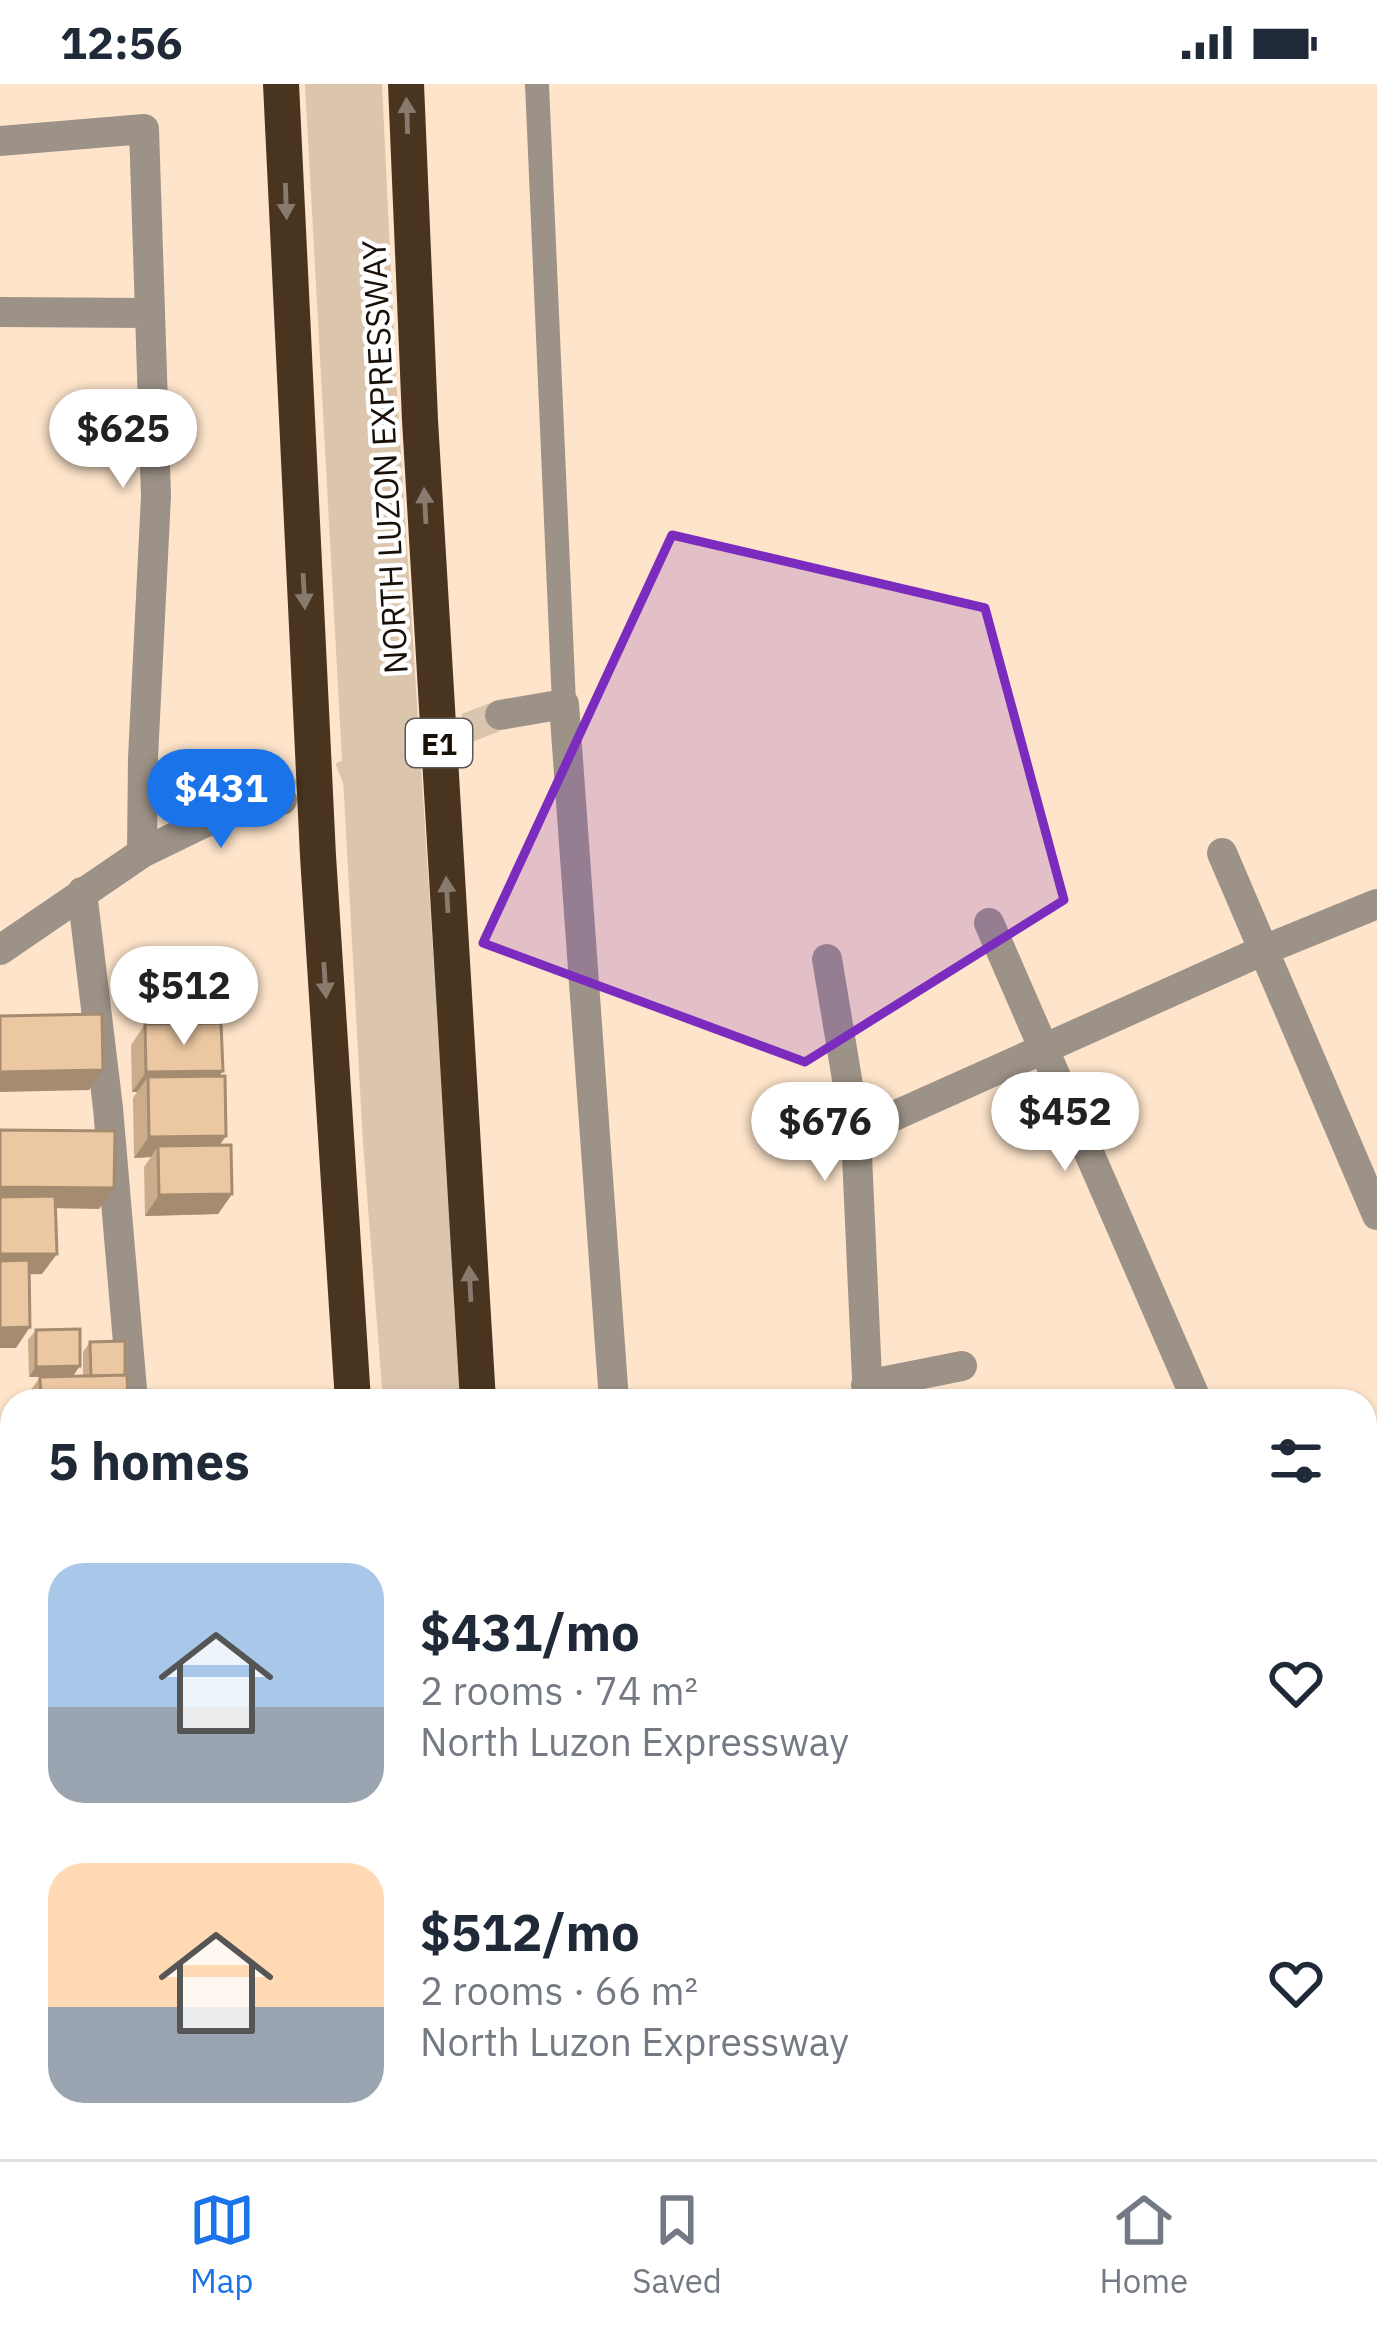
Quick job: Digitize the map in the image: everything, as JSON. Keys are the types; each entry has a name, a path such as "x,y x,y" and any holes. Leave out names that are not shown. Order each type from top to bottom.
{"highway":[{"path":"281,84 317,856 352,1389"},
{"name":"NORTH LUZON EXPRESSWAY","path":"406,84 421,444 477,1389"}],"street":[{"path":"0,141 144,128 156,496 142,853"},
{"path":"0,312 148,313"},
{"path":"500,716 564,704 613,1389"},
{"path":"0,950 142,853 218,816 282,800"},
{"path":"1222,854 1377,1215"},
{"path":"82,892 106,1085 132,1389"},
{"path":"856,1133 1377,904"},
{"path":"989,922 1192,1389"},
{"path":"826,959 856,1133 867,1389"},
{"path":"881,1389 962,1366"}],"lane":[{"path":"537,84 564,704"}],"highlighted area":[{"path":"672,535 985,608 1064,900 805,1062 483,943"}],"shaded area":[{"path":"305,84 382,84 396,378 461,1389 382,1389 363,1143"}],"building":[{"path":"102,1014 103,1070 0,1072 0,1016"},
{"path":"221,1023 223,1071 146,1072 145,1024"},
{"path":"225,1076 226,1136 149,1137 148,1077"},
{"path":"0,1130 115,1131 114,1188 0,1187"},
{"path":"231,1145 232,1194 159,1195 158,1146"},
{"path":"55,1196 57,1254 0,1254 0,1197"},
{"path":"29,1260 30,1327 0,1328 0,1261"},
{"path":"80,1329 80,1366 36,1367 36,1330"},
{"path":"125,1341 125,1375 91,1376 90,1342"},
{"path":"127,1375 128,1389 40,1389 40,1377"}],"tunnel":[{"path":"299,794 500,715"}]}
